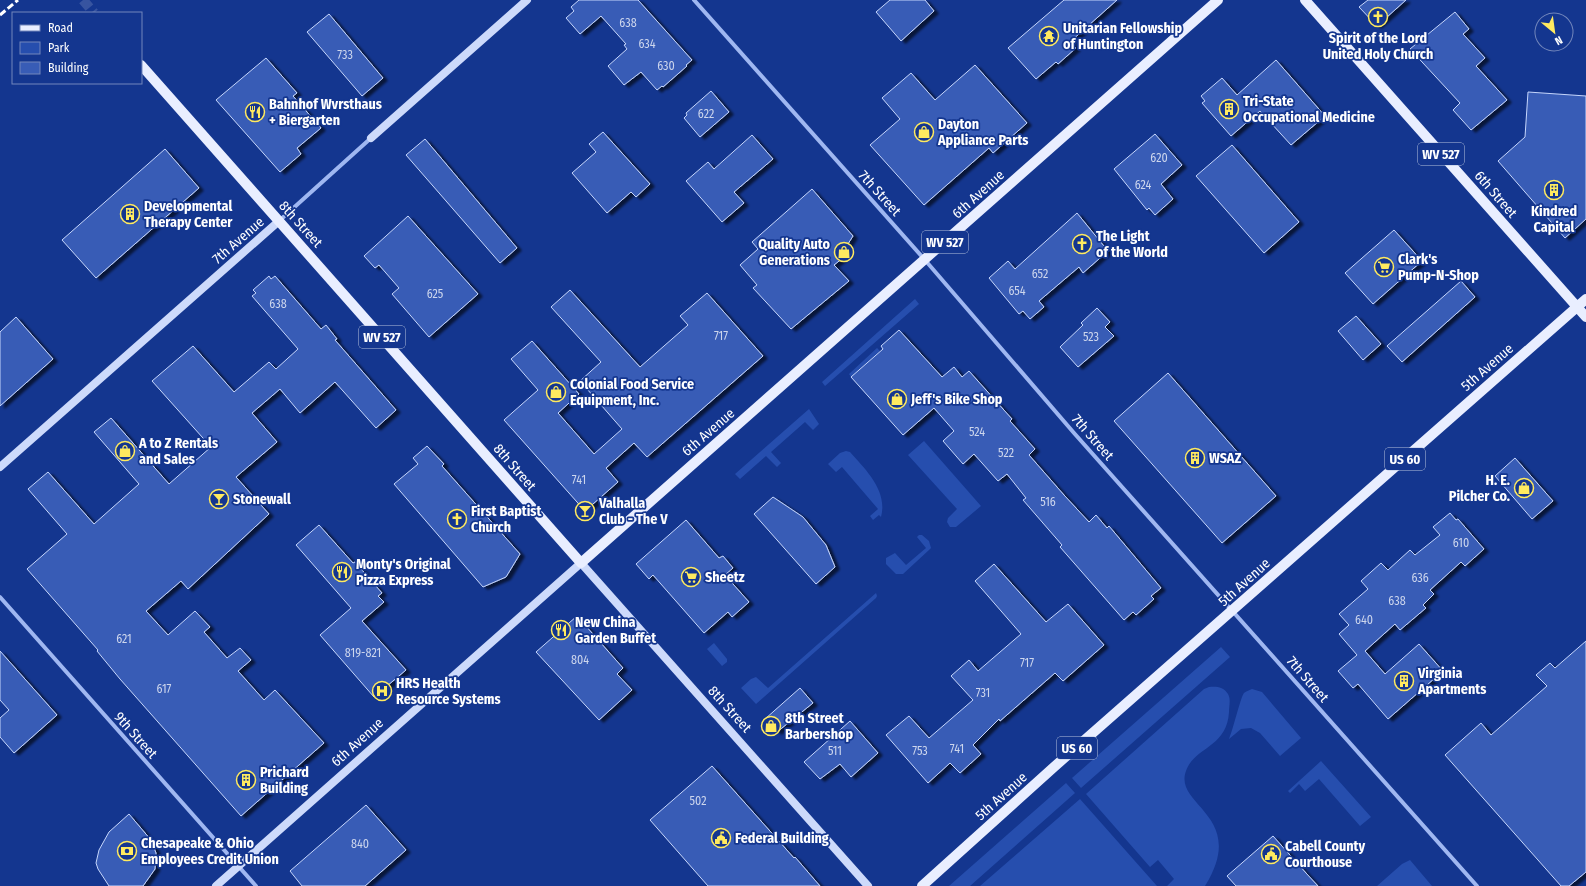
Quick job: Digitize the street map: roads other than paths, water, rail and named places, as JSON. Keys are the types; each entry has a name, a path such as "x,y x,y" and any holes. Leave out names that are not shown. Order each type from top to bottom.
{"main road":[{"name":"6th Avenue","path":"581,563 1218,0"},
{"name":"6th Street","path":"1305,0 1586,317"},
{"name":"8th Street","path":"142,66 581,563"},
{"name":"5th Avenue","path":"922,886 1054,767 1586,299"}],"street":[{"name":"7th Avenue","path":"0,467 527,0"},
{"name":"7th Street","path":"694,0 925,260 1074,432 1477,886"},
{"name":"6th Avenue","path":"216,886 581,563"},
{"name":"8th Street","path":"581,563 868,886"},
{"name":"9th Street","path":"0,597 256,886"}],"tunnel":[{"path":"83,0 93,12"}],"railway":[{"path":"0,15 18,0"}],"place":[{"name":"Spirit of the Lord United Holy Church","path":"1378,17"},
{"name":"Unitarian Fellowship of Huntington","path":"1049,36"},
{"name":"Tri-State Occupational Medicine","path":"1229,109"},
{"name":"Bahnhof Wvrsthaus + Biergarten","path":"255,112"},
{"name":"Dayton Appliance Parts","path":"924,132"},
{"name":"Kindred Capital","path":"1554,190"},
{"name":"Developmental Therapy Center","path":"130,214"},
{"name":"The Light of the World","path":"1082,244"},
{"name":"Quality Auto Generations","path":"844,252"},
{"name":"Clark's Pump-N-Shop","path":"1384,267"},
{"name":"Colonial Food Service Equipment, Inc.","path":"556,392"},
{"name":"Jeff's Bike Shop","path":"897,399"},
{"name":"A to Z Rentals and Sales","path":"125,451"},
{"name":"WSAZ","path":"1195,458"},
{"name":"H. E. Pilcher Co.","path":"1524,488"},
{"name":"Stonewall","path":"219,499"},
{"name":"Valhalla Club - The V","path":"585,511"},
{"name":"First Baptist Church","path":"457,519"},
{"name":"Monty's Original Pizza Express","path":"342,572"},
{"name":"Sheetz","path":"691,577"},
{"name":"New China Garden Buffet","path":"561,630"},
{"name":"Virginia Apartments","path":"1404,681"},
{"name":"HRS Health Resource Systems","path":"382,691"},
{"name":"8th Street Barbershop","path":"771,726"},
{"name":"Prichard Building","path":"246,780"},
{"name":"Federal Building","path":"721,838"},
{"name":"Chesapeake & Ohio Employees Credit Union","path":"127,851"},
{"name":"Cabell County Courthouse","path":"1271,854"}]}
